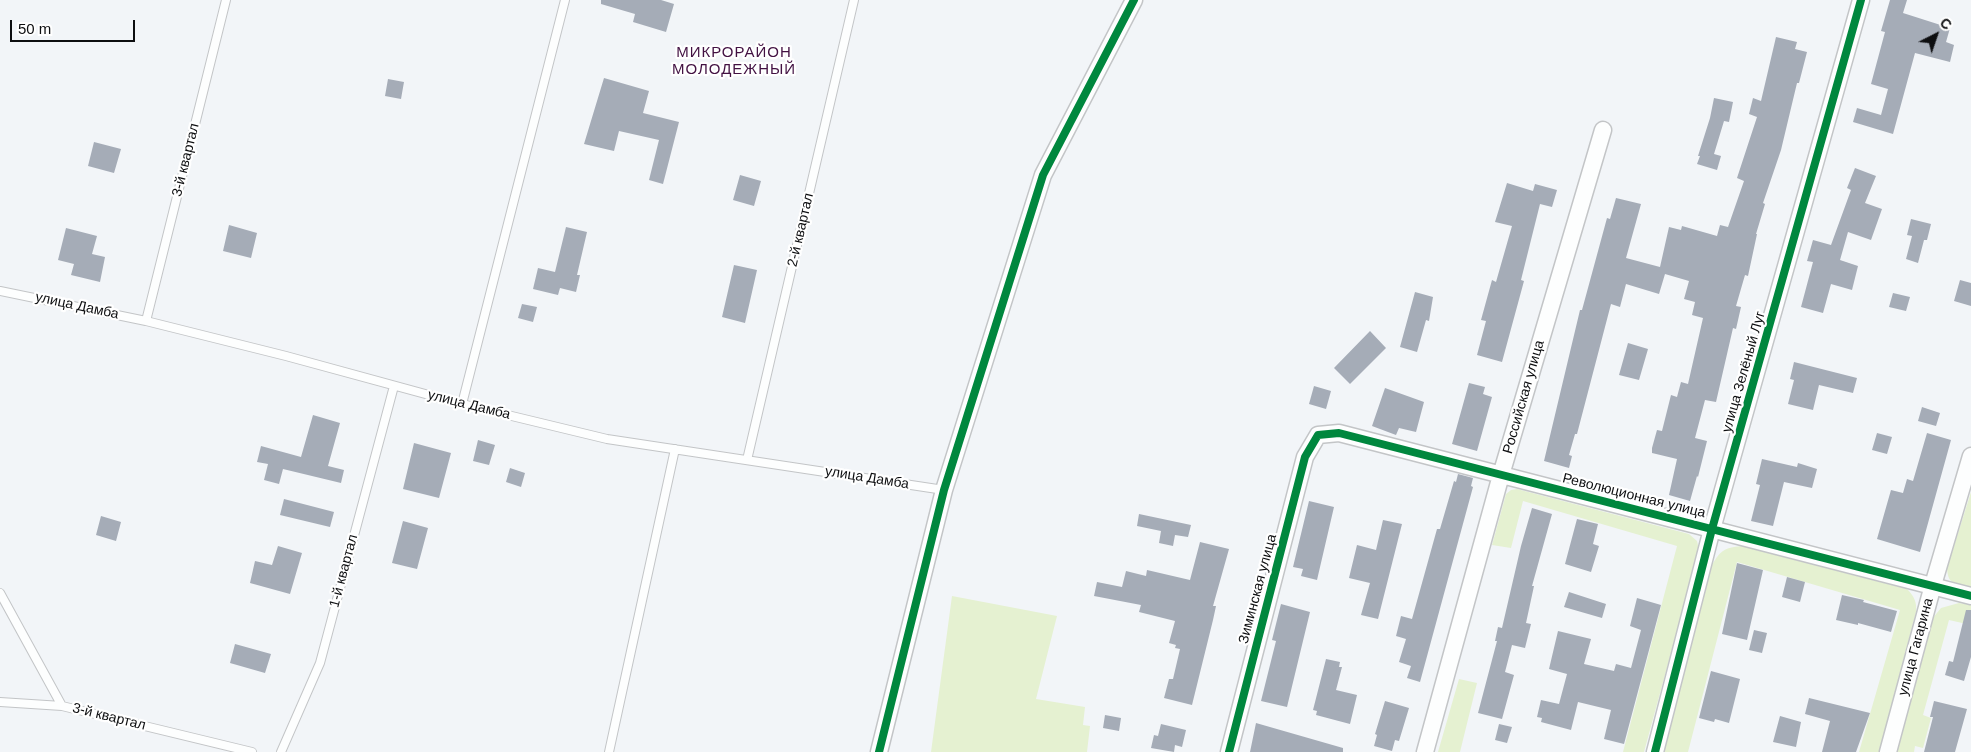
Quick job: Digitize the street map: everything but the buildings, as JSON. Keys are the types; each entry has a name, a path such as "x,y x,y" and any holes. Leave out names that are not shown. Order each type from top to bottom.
{"street":[{"path":"879,752 944,490 1043,175 1134,0"},
{"name":"улица Зелёный Луг","path":"1655,752 1712,529 1861,0"},
{"name":"Российская улица","path":"1425,752 1501,475 1603,130"},
{"name":"Революционная улица","path":"1318,435 1339,433 1971,596"},
{"name":"Зиминская улица","path":"1229,752 1305,457 1318,435"},
{"name":"улица Гагарина","path":"1888,752 1933,585 1971,456"}],"lane":[{"name":"3-й квартал","path":"146,321 226,0"},
{"path":"462,404 565,0"},
{"name":"2-й квартал","path":"747,460 854,0"},
{"name":"улица Дамба","path":"0,291 146,321 286,356 462,404 607,439 944,490"},
{"name":"1-й квартал","path":"281,752 320,663 394,386"},
{"path":"609,752 676,449"},
{"name":"3-й квартал","path":"0,593 62,706 252,752"},
{"path":"0,702 62,706"}],"green space":[{"path":"1517,489 1689,534 1697,541 1699,550 1644,752 1623,752 1677,546 1523,501 1511,548 1492,545 1506,494 1511,490"},
{"path":"1971,492 1971,589 1951,581 1947,568"},
{"path":"1741,546 1907,589 1912,594 1916,612 1879,752 1859,752 1900,610 1737,562 1688,752 1663,752 1712,565 1724,551"},
{"path":"952,596 1057,616 1036,699 1085,707 1083,725 1090,726 1087,752 931,752"},
{"path":"1959,603 1971,605 1971,625 1949,620 1923,715 1931,718 1923,748 1915,746 1914,752 1895,752 1932,619 1941,608"},
{"path":"1459,679 1477,683 1460,752 1438,752"}],"cycle path":[{"path":"879,752 944,490 1043,175 1134,0"},
{"path":"1655,752 1712,529 1861,0"},
{"path":"1229,752 1305,457 1318,435 1339,433 1971,596"}],"district":[{"name":"МИКРОРАЙОН МОЛОДЕЖНЫЙ","path":"734,62"}]}
